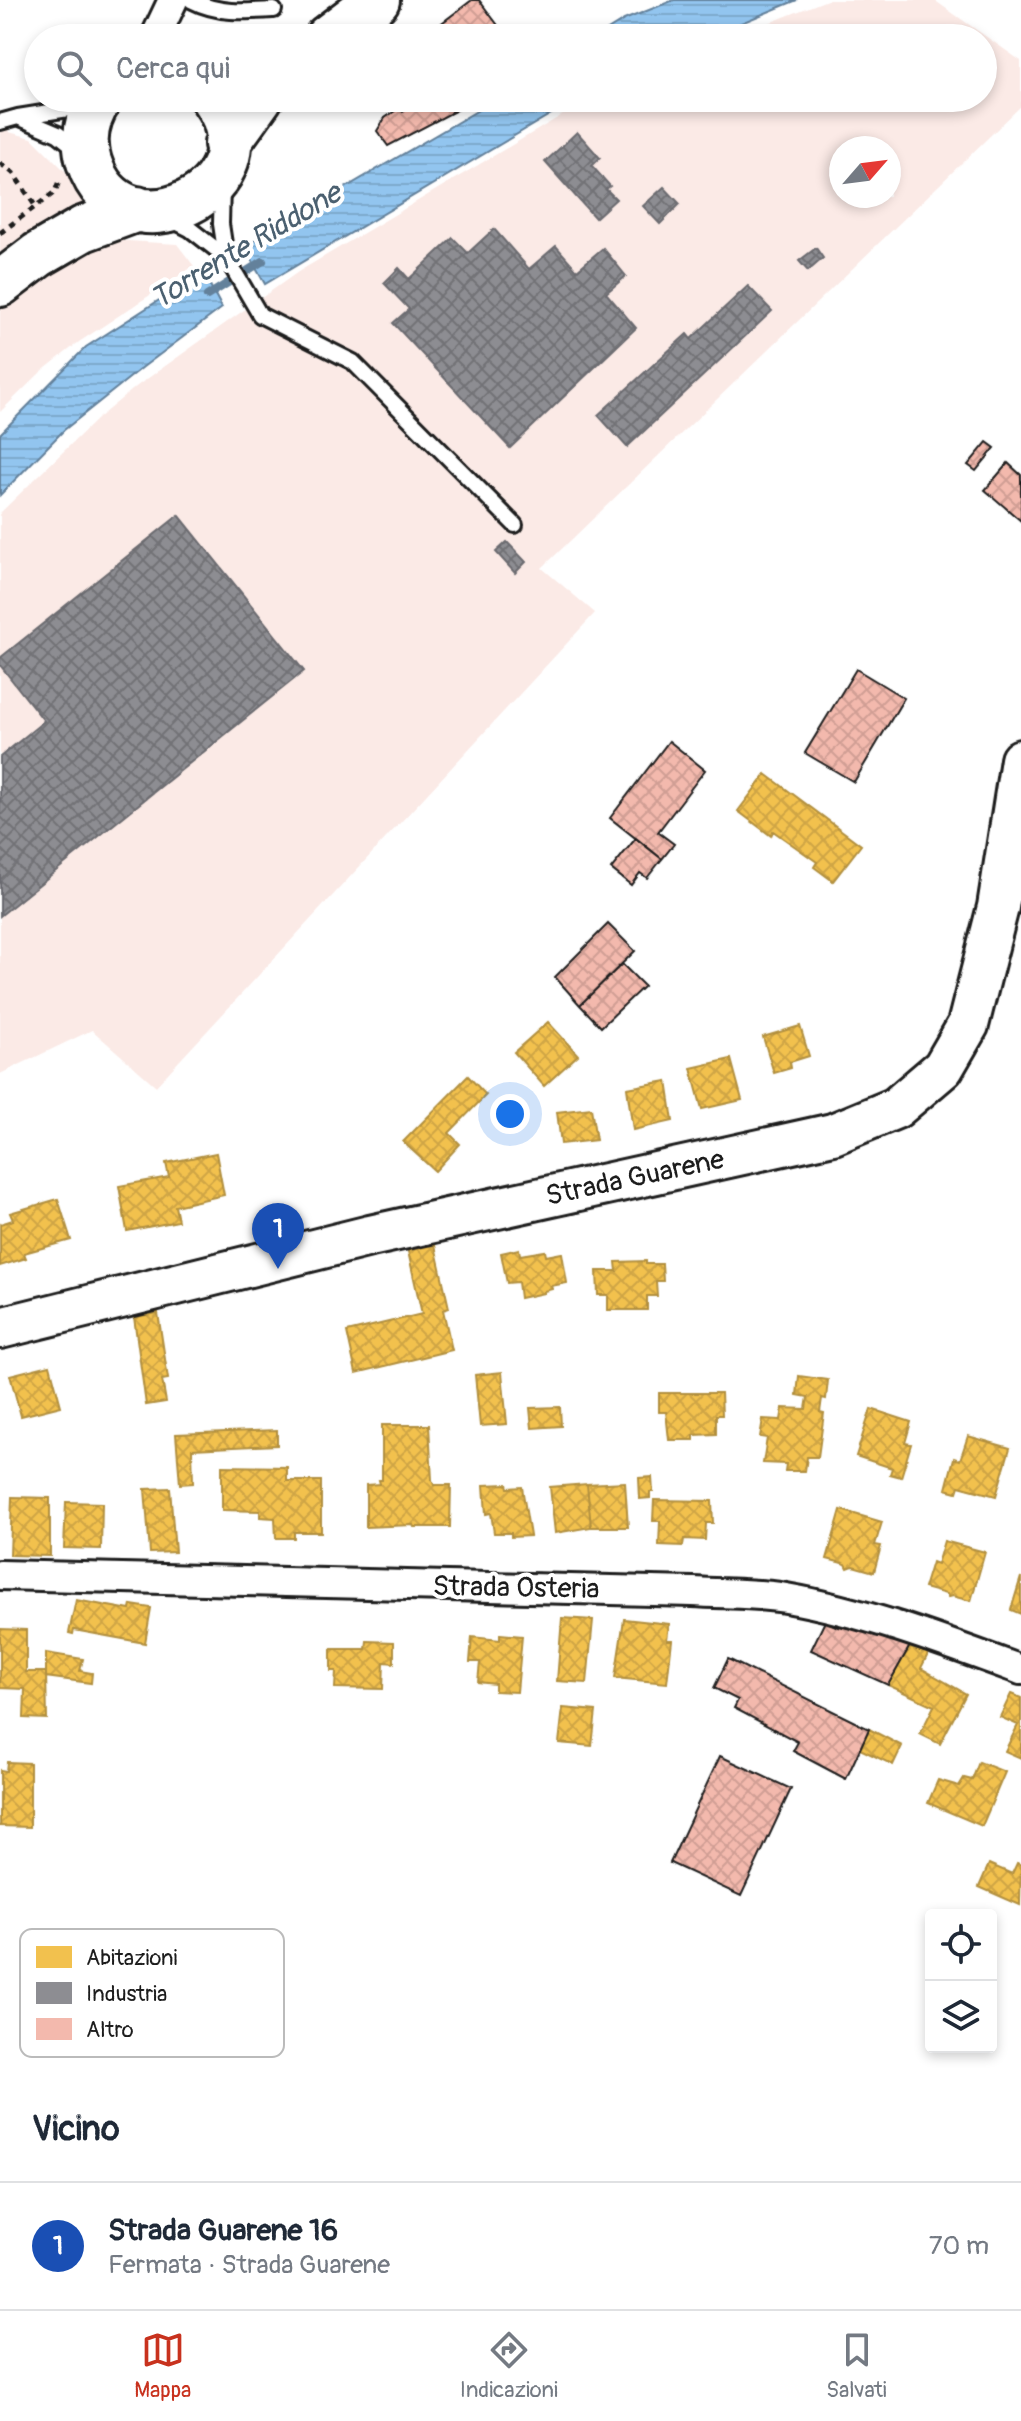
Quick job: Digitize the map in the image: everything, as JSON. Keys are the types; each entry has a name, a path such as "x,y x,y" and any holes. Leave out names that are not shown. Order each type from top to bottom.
{"main road":[{"path":"345,24 377,0"},
{"path":"0,284 40,234 83,198 79,164 94,112"},
{"path":"219,112 225,124 225,156"},
{"path":"40,234 83,229 146,211 176,209 195,201 211,187 225,156 252,112"},
{"path":"79,164 125,205 146,211"},
{"name":"Strada Guarene","path":"0,1328 370,1236 833,1134 896,1108 943,1068 968,1025 998,907 1021,760"}],"street":[{"path":"164,24 178,1"},
{"path":"176,24 178,1"},
{"name":"Strada Osteria","path":"0,1575 693,1592 784,1598 841,1611 1021,1670"}],"lane":[{"path":"178,1 239,13 274,10"},
{"path":"0,122 43,112"},
{"path":"18,117 58,134 79,164"},
{"path":"225,156 221,224 226,257"},
{"path":"146,211 190,229 226,257 260,315 353,362 515,525"}],"path":[{"path":"0,163 13,173 36,207 40,234"},
{"path":"0,233 55,192 60,176 79,164"}],"shaded area":[{"path":"827,0 934,0 968,24 766,24"},
{"path":"997,44 1021,61 1021,106 542,568 595,613 156,1086 92,1030 0,1074 0,513 98,418 137,386 298,272 567,112 997,112"},
{"path":"0,111 9,132 32,138 72,178 112,240 177,244 194,266 79,342 41,372 0,412"}],"water":[{"path":"674,0 797,0 739,24 618,24"},
{"path":"475,112 554,112 265,284 244,247"},
{"path":"203,272 222,308 64,430 0,495 0,434 86,347"}],"building: Abitazioni":[{"path":"766,774 861,845 833,881 814,867 817,862 773,831 771,836 738,811"},
{"path":"548,1022 578,1055 544,1086 514,1052"},
{"path":"800,1026 809,1056 790,1062 791,1068 774,1073 763,1037"},
{"path":"731,1059 742,1100 702,1109 691,1068"},
{"path":"468,1076 486,1095 449,1133 460,1144 435,1171 403,1142"},
{"path":"667,1081 673,1121 633,1130 627,1088"},
{"path":"591,1108 596,1140 561,1144 557,1112"},
{"path":"216,1153 224,1195 175,1206 178,1221 127,1231 119,1186 169,1177 166,1163"},
{"path":"58,1199 71,1240 24,1253 26,1258 0,1266 0,1224 13,1220 10,1213"},
{"path":"434,1241 449,1308 443,1310 452,1350 356,1373 347,1332 422,1314 407,1247"},
{"path":"519,1249 520,1255 545,1251 546,1256 562,1253 567,1283 551,1286 552,1289 544,1293 520,1298 518,1282 507,1283 501,1253"},
{"path":"646,1261 646,1264 662,1264 663,1281 656,1281 657,1296 647,1296 647,1310 608,1310 608,1295 598,1295 597,1271 617,1271 616,1262"},
{"path":"158,1313 168,1379 162,1380 166,1402 146,1405 134,1317"},
{"path":"50,1365 61,1406 21,1416 10,1375"},
{"path":"502,1372 507,1424 480,1426 475,1375"},
{"path":"799,1376 828,1380 826,1399 822,1398 820,1412 824,1413 818,1457 807,1457 805,1471 785,1471 786,1464 763,1463 767,1438 760,1437 763,1419 781,1420 783,1408 806,1409 808,1397 797,1395"},
{"path":"659,1393 721,1393 722,1415 716,1415 716,1434 694,1435 694,1440 669,1440 666,1412 659,1412"},
{"path":"560,1407 561,1426 532,1428 530,1408"},
{"path":"871,1409 911,1422 905,1443 911,1444 901,1477 890,1474 892,1468 856,1456"},
{"path":"382,1425 429,1425 432,1480 434,1485 451,1485 450,1527 366,1527 366,1485 380,1484 379,1480 382,1480"},
{"path":"277,1430 277,1445 192,1449 193,1483 180,1484 176,1434"},
{"path":"968,1436 1010,1448 996,1496 959,1486 957,1492 946,1489 954,1458 960,1460"},
{"path":"222,1466 287,1467 287,1481 321,1481 321,1532 294,1532 294,1538 276,1538 275,1518 260,1517 260,1511 222,1510"},
{"path":"652,1477 653,1492 650,1492 650,1498 640,1499 639,1478"},
{"path":"625,1482 628,1527 591,1527 587,1484"},
{"path":"507,1484 508,1488 522,1487 530,1536 511,1537 511,1533 494,1533 491,1513 486,1514 484,1485"},
{"path":"587,1484 591,1527 555,1533 550,1487"},
{"path":"170,1488 175,1552 150,1553 145,1489"},
{"path":"12,1497 50,1498 50,1556 10,1555"},
{"path":"654,1500 712,1501 713,1523 706,1523 705,1540 684,1539 683,1546 659,1545 660,1521 653,1521"},
{"path":"66,1502 102,1503 101,1549 64,1548"},
{"path":"841,1510 882,1522 875,1545 881,1546 874,1572 853,1566 848,1568 846,1564 827,1559"},
{"path":"944,1541 985,1552 971,1601 924,1588 932,1562 937,1564"},
{"path":"1021,1577 1021,1614 1011,1610"},
{"path":"76,1600 130,1610 131,1605 151,1608 145,1643 74,1630 73,1634 69,1633"},
{"path":"562,1618 593,1620 587,1683 557,1681"},
{"path":"624,1619 669,1624 667,1640 672,1640 667,1683 615,1678"},
{"path":"0,1629 26,1630 26,1672 46,1672 47,1719 24,1718 25,1689 0,1688"},
{"path":"500,1634 522,1636 517,1692 495,1691 495,1684 478,1682 480,1662 470,1662 472,1637 500,1640"},
{"path":"367,1641 394,1642 394,1663 384,1662 383,1689 335,1688 336,1671 331,1671 331,1649 366,1649"},
{"path":"911,1644 930,1650 921,1668 966,1694 940,1744 920,1734 934,1706 888,1685"},
{"path":"46,1653 83,1659 80,1671 92,1673 91,1683 46,1677"},
{"path":"1011,1694 1021,1698 1021,1758 1005,1751 1018,1725 1000,1717"},
{"path":"563,1708 596,1711 592,1746 559,1743"},
{"path":"869,1729 902,1746 893,1765 860,1749"},
{"path":"7,1762 30,1763 30,1827 0,1826 0,1770 6,1771"},
{"path":"979,1762 1005,1772 982,1826 928,1803 938,1780 959,1786 964,1778 972,1780"},
{"path":"1017,1863 1021,1865 1020,1905 979,1887 989,1864 1012,1874"}],"building: Industria":[{"path":"577,132 600,158 592,166 610,186 606,189 616,199 595,218 545,162"},
{"path":"664,187 680,204 660,224 643,206"},
{"path":"494,229 529,269 556,246 577,270 603,248 626,276 606,293 636,328 510,448 393,323 409,309 384,283 399,268 409,279 453,238 468,253"},
{"path":"816,248 823,258 808,271 799,261"},
{"path":"748,286 772,311 627,447 598,415 687,334 691,339"},
{"path":"179,515 304,671 0,916 0,757 44,721 0,665 0,658"},
{"path":"507,542 526,562 515,573 496,552"}],"building: Altro":[{"path":"472,0 479,0 497,24 440,24"},
{"path":"393,112 453,112 388,146 377,131 385,118"},
{"path":"987,442 995,448 976,471 968,465"},
{"path":"1008,463 1021,475 1021,521 985,490"},
{"path":"856,669 904,698 854,782 805,753"},
{"path":"669,741 705,770 658,832 674,844 662,859 610,818"},
{"path":"636,838 662,859 647,878 640,873 631,885 611,869"},
{"path":"608,924 635,951 580,1005 555,977"},
{"path":"622,964 644,986 601,1027 580,1005"},
{"path":"825,1621 838,1627 839,1623 911,1644 888,1685 811,1650"},
{"path":"728,1659 869,1729 846,1779 793,1751 798,1742 734,1708 738,1700 714,1688"},
{"path":"720,1756 791,1789 741,1896 670,1863"}],"waterway":[{"name":"Torrente Riddone","path":"207,296 263,261"}],"place":[{"name":"Strada Guarene 16","path":"278,1269"}]}
